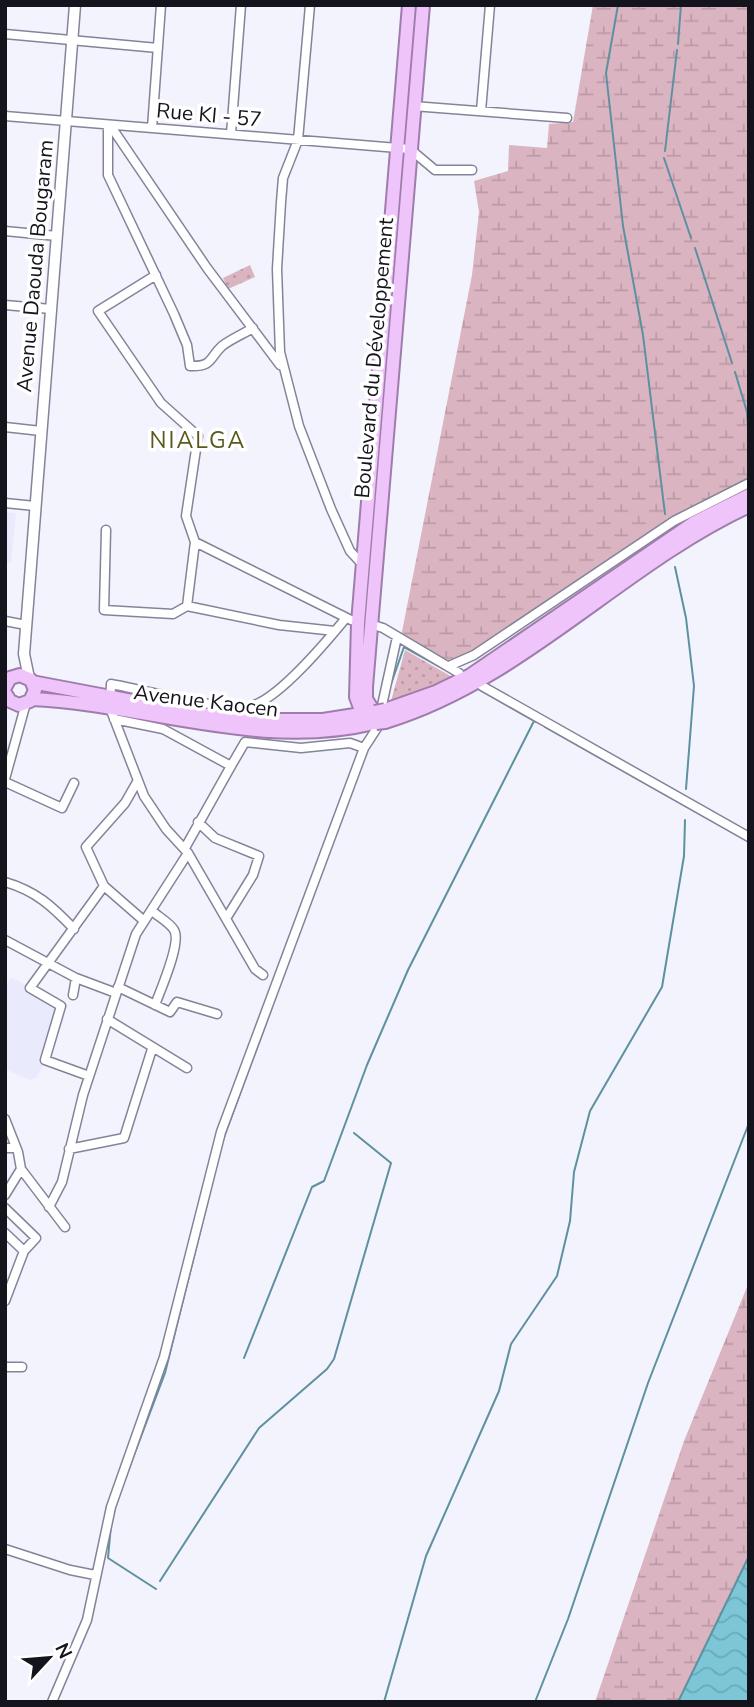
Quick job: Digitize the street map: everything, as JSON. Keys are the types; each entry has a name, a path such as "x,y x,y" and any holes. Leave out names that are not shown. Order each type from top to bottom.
{"highway":[{"name":"Boulevard du Développement","path":"376,717 366,696 358,622 377,488 404,148 409,5"},
{"name":"Boulevard du Développement","path":"404,148 413,106 423,5"},
{"path":"376,717 469,676 679,539 747,501"},
{"name":"Boulevard du Développement","path":"373,525 364,566 358,622 356,697 376,717"},
{"path":"13,691 34,690 30,680"},
{"name":"Avenue Kaocen","path":"13,691 30,680 111,708 289,722 338,717 376,717"},
{"name":"Avenue Kaocen","path":"13,691 233,729 326,731 376,717"},
{"path":"338,717 351,709 356,697"}],"street":[{"name":"Avenue Daouda Bougaram","path":"5,780 15,734 13,691 24,654 75,5"},
{"path":"152,128 161,5"},
{"path":"231,134 241,5"},
{"path":"310,5 298,140 283,178 277,244 282,368 299,426 341,532 350,551 364,566"},
{"path":"481,111 490,5"},
{"path":"5,34 158,48"},
{"path":"413,106 567,118"},
{"name":"Rue KI - 57","path":"5,116 404,148"},
{"path":"109,125 207,268 282,368"},
{"path":"109,125 108,175 187,345 191,367 206,364 216,356 221,347 253,328"},
{"path":"404,148 435,170 472,170"},
{"path":"5,231 57,236"},
{"path":"156,275 97,311 161,403 198,436 186,516 195,542 187,606"},
{"path":"5,305 51,309"},
{"path":"5,427 41,431"},
{"path":"449,666 474,655 674,521 749,482"},
{"path":"5,503 36,506"},
{"path":"106,530 104,610 173,614 187,606 279,625 335,631"},
{"path":"195,542 358,622 397,637 458,673"},
{"path":"5,621 26,625"},
{"path":"263,975 255,969 187,851 166,828 137,782 111,708 111,684 222,705 251,706 288,682 335,631 358,622"},
{"path":"52,1702 87,1620 111,1507 164,1357 221,1132 363,748 377,728 397,637"},
{"name":"Avenue Daouda Bougaram","path":"24,654 30,680"},
{"path":"482,686 749,837"},
{"path":"111,708 163,729 231,766"},
{"path":"50,1207 62,1182 89,1076 107,1019 143,920 152,911 187,851 198,822 246,743 301,748 350,743 363,748"},
{"path":"5,780 62,808 74,783"},
{"path":"137,782 125,803 86,847 104,886 143,920"},
{"path":"198,822 215,838 259,856 253,875 226,917"},
{"path":"5,882 30,889 48,902 74,929"},
{"path":"89,1076 45,1060 61,1007 30,988 104,886"},
{"path":"152,911 173,928 176,935 172,958 155,1005"},
{"path":"5,940 76,978 117,990 170,1012 177,1002 217,1014"},
{"path":"73,995 76,978"},
{"path":"107,1019 187,1068"},
{"path":"69,1149 121,1140 125,1136 137,1089 152,1049"},
{"path":"5,1119 16,1148 20,1169 65,1227"},
{"path":"5,1148 16,1148"},
{"path":"5,1195 20,1169"},
{"path":"5,1208 36,1237 24,1251 6,1299"},
{"path":"5,1233 24,1251"},
{"path":"5,1367 22,1367"},
{"path":"5,1549 70,1570 95,1575"}],"shaded area":[{"path":"5,512 16,513 11,563 5,562"},
{"path":"10,977 65,1005 45,1062 36,1078 30,1080 5,1069 5,988"}],"green space":[{"path":"593,5 749,5 749,478 652,530 466,656 448,660 401,637 472,275 479,212 474,181 508,171 509,145 547,148 549,124 573,122"},
{"path":"250,265 255,277 228,289 223,278"},
{"path":"405,650 454,678 391,701"},
{"path":"749,1282 749,1556 678,1702 595,1702 684,1441"}],"water":[{"path":"749,1556 749,1702 678,1702"}],"waterway":[{"path":"618,5 606,73 623,226 643,335 665,514"},
{"path":"678,44 681,5"},
{"path":"665,151 677,50"},
{"path":"664,158 691,238"},
{"path":"695,248 732,363"},
{"path":"735,372 747,412 749,441"},
{"path":"675,567 686,618 694,686 686,789"},
{"path":"391,684 404,647 444,669"},
{"path":"478,689 536,722"},
{"path":"244,1358 312,1187 324,1181 367,1065 408,970 534,721"},
{"path":"545,727 749,842"},
{"path":"384,1702 426,1556 499,1391 511,1344 557,1276 570,1221 574,1172 590,1111 662,987 684,856 685,820"},
{"path":"223,1140 272,1007"},
{"path":"535,1702 568,1619 648,1383 749,1123"},
{"path":"160,1581 259,1428 327,1369 334,1359 391,1163 354,1133"},
{"path":"125,1479 165,1373 208,1200"},
{"path":"111,1525 108,1558 156,1589"}],"district":[{"name":"NIALGA","path":"198,440"}]}
